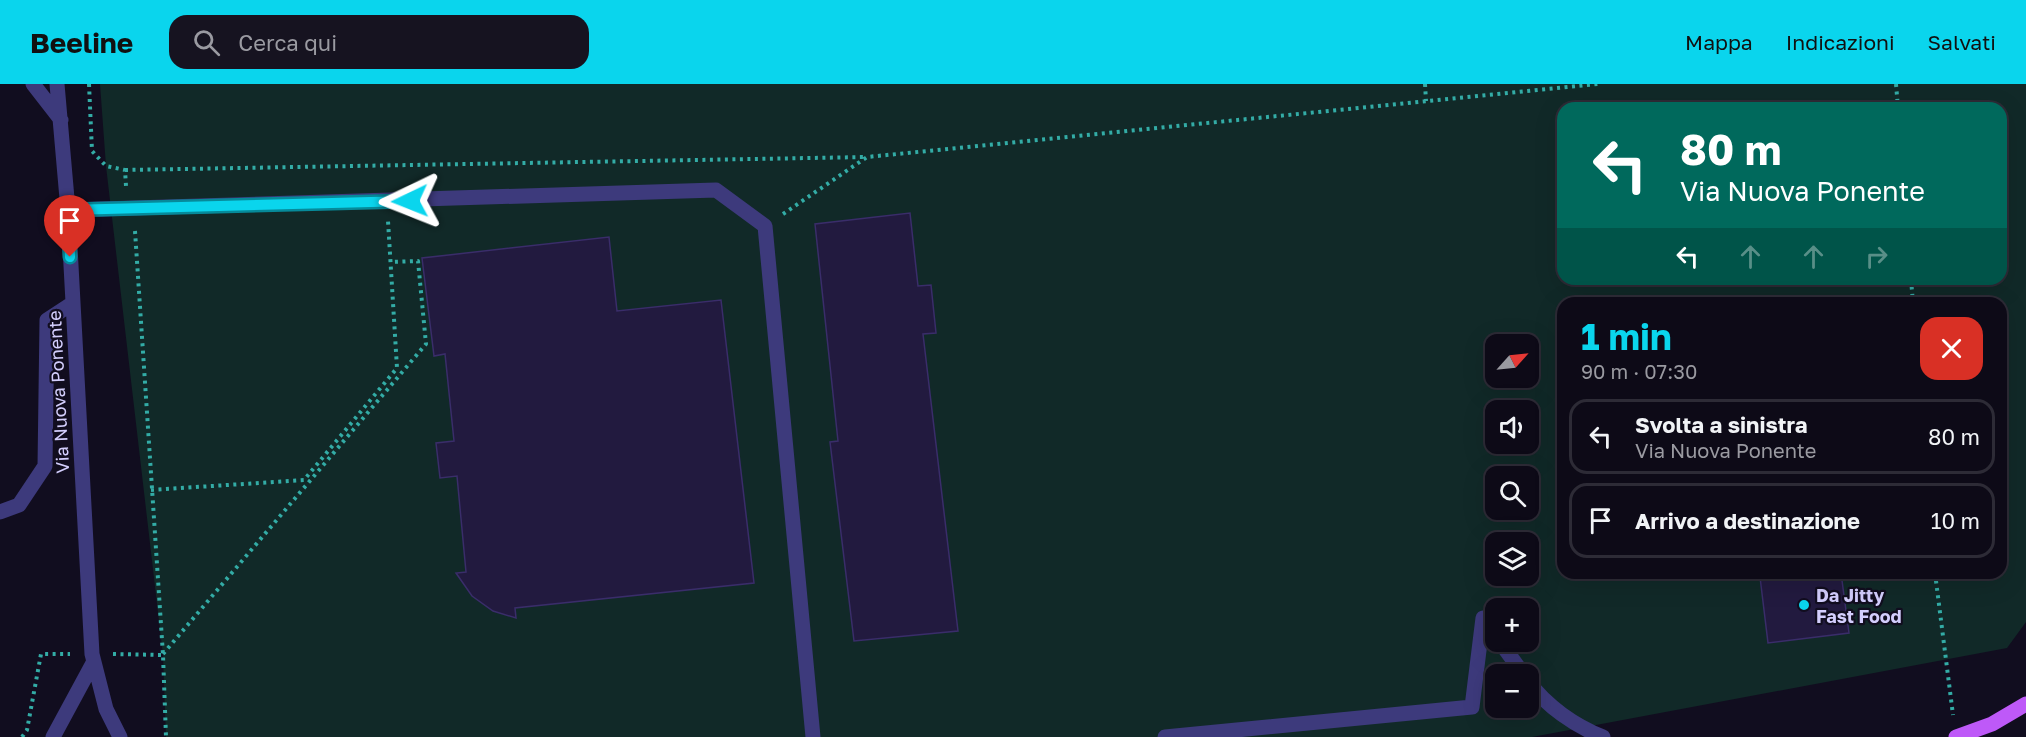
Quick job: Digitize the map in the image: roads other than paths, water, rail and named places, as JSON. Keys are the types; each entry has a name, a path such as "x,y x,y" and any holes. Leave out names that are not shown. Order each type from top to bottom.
{"main road":[{"path":"1955,731 1992,724 2026,704"}],"street":[{"path":"33,84 61,121"},
{"name":"Via Nuova Ponente","path":"57,84 68,210 93,663 106,709 120,737"},
{"path":"68,210 387,202 716,190 765,226 813,737"},
{"path":"0,513 19,505 45,466 47,320 73,303"},
{"path":"1165,737 1472,707 1483,618 1485,621"},
{"path":"53,737 93,663"},
{"path":"1539,691 1584,730 1603,737"}],"place":[{"name":"Da Jitty Fast Food","path":"1804,605"}]}
